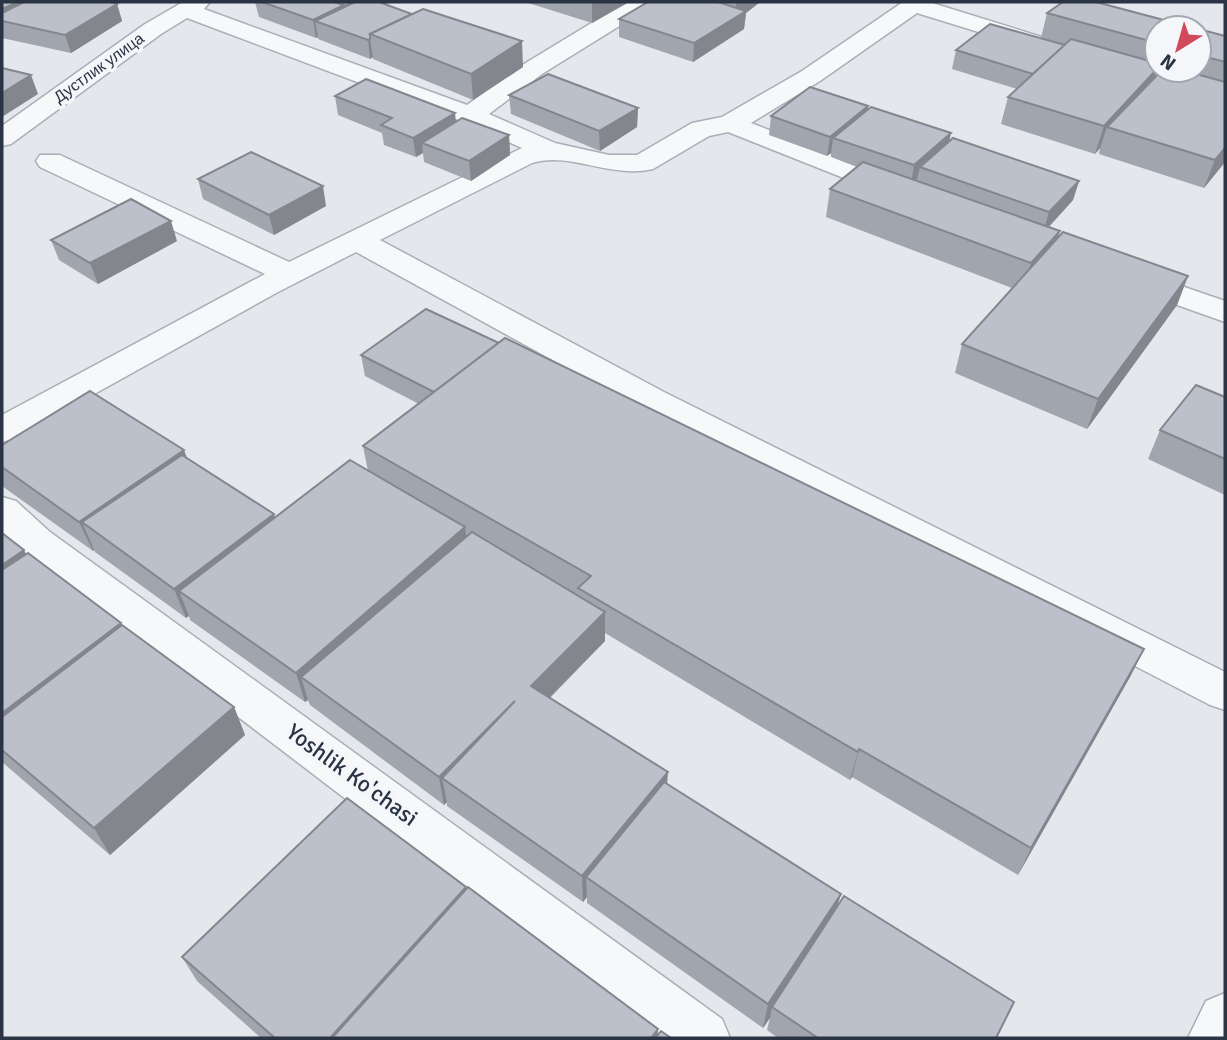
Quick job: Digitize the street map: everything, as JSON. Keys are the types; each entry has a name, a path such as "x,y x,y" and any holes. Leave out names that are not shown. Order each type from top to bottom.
{"street":[{"path":"470,115 533,69 642,2"},
{"path":"192,6 470,115 547,149 609,163 643,163 701,129 730,124 811,76 917,4 1057,49"},
{"name":"Дустлик улица","path":"2,138 153,29 192,6"},
{"path":"127,20 153,29"},
{"path":"730,124 922,198"},
{"path":"2,430 290,274 522,157 547,149"},
{"path":"50,161 290,274"},
{"path":"357,240 652,400 1225,692"},
{"path":"1100,266 1225,312"},
{"name":"Yoshlik Ko'chasi","path":"2,511 36,542 704,1038"},
{"path":"1215,1038 1225,1020"}],"building":[{"path":"2,2 18,2 2,9"},
{"path":"24,2 117,4 65,35 2,21 2,13"},
{"path":"262,2 334,2 344,5 313,20"},
{"path":"355,2 379,2 412,14 370,34 368,40 315,21"},
{"path":"648,2 718,2 746,11 694,43 619,19"},
{"path":"1063,2 1096,2 1143,14 1143,39 1047,13"},
{"path":"423,9 522,41 471,74 370,34"},
{"path":"990,24 1065,45 1033,74 956,50"},
{"path":"1213,33 1225,36 1225,62 1213,59"},
{"path":"1071,39 1143,59 1143,84 1104,126 1008,97"},
{"path":"2,68 31,75 2,93"},
{"path":"548,74 638,108 599,131 509,95"},
{"path":"366,79 455,113 413,138 381,125 392,118 335,96"},
{"path":"1213,79 1225,82 1225,148 1215,160 1107,127 1148,84 1213,84"},
{"path":"810,87 868,106 830,137 771,116"},
{"path":"871,107 951,133 914,165 833,138"},
{"path":"462,118 509,135 469,161 422,143"},
{"path":"953,138 1079,181 1049,212 920,167"},
{"path":"251,152 323,186 269,215 198,179"},
{"path":"863,162 1060,231 1031,263 830,189"},
{"path":"131,199 171,221 90,263 51,240"},
{"path":"1063,232 1188,276 1098,399 962,344"},
{"path":"426,309 499,343 434,392 361,355"},
{"path":"505,338 1144,649 1031,848 859,749 858,752 578,588 591,576 363,446"},
{"path":"1196,385 1225,397 1225,459 1160,430"},
{"path":"90,391 184,450 79,522 2,467 2,445"},
{"path":"182,455 274,514 174,589 82,522"},
{"path":"350,460 465,527 296,673 179,591"},
{"path":"472,532 605,612 531,686 668,772 582,876 442,778 515,701 439,777 301,677"},
{"path":"2,533 24,550 2,565"},
{"path":"28,553 121,623 2,713 2,570"},
{"path":"122,625 234,707 94,828 2,750 2,717"},
{"path":"664,782 841,894 768,1004 586,877"},
{"path":"347,798 466,887 330,1038 275,1038 182,957"},
{"path":"468,887 658,1029 651,1038 332,1038"},
{"path":"844,896 1014,1002 996,1038 818,1038 772,1007"},
{"path":"661,1031 671,1038 655,1038"}]}
